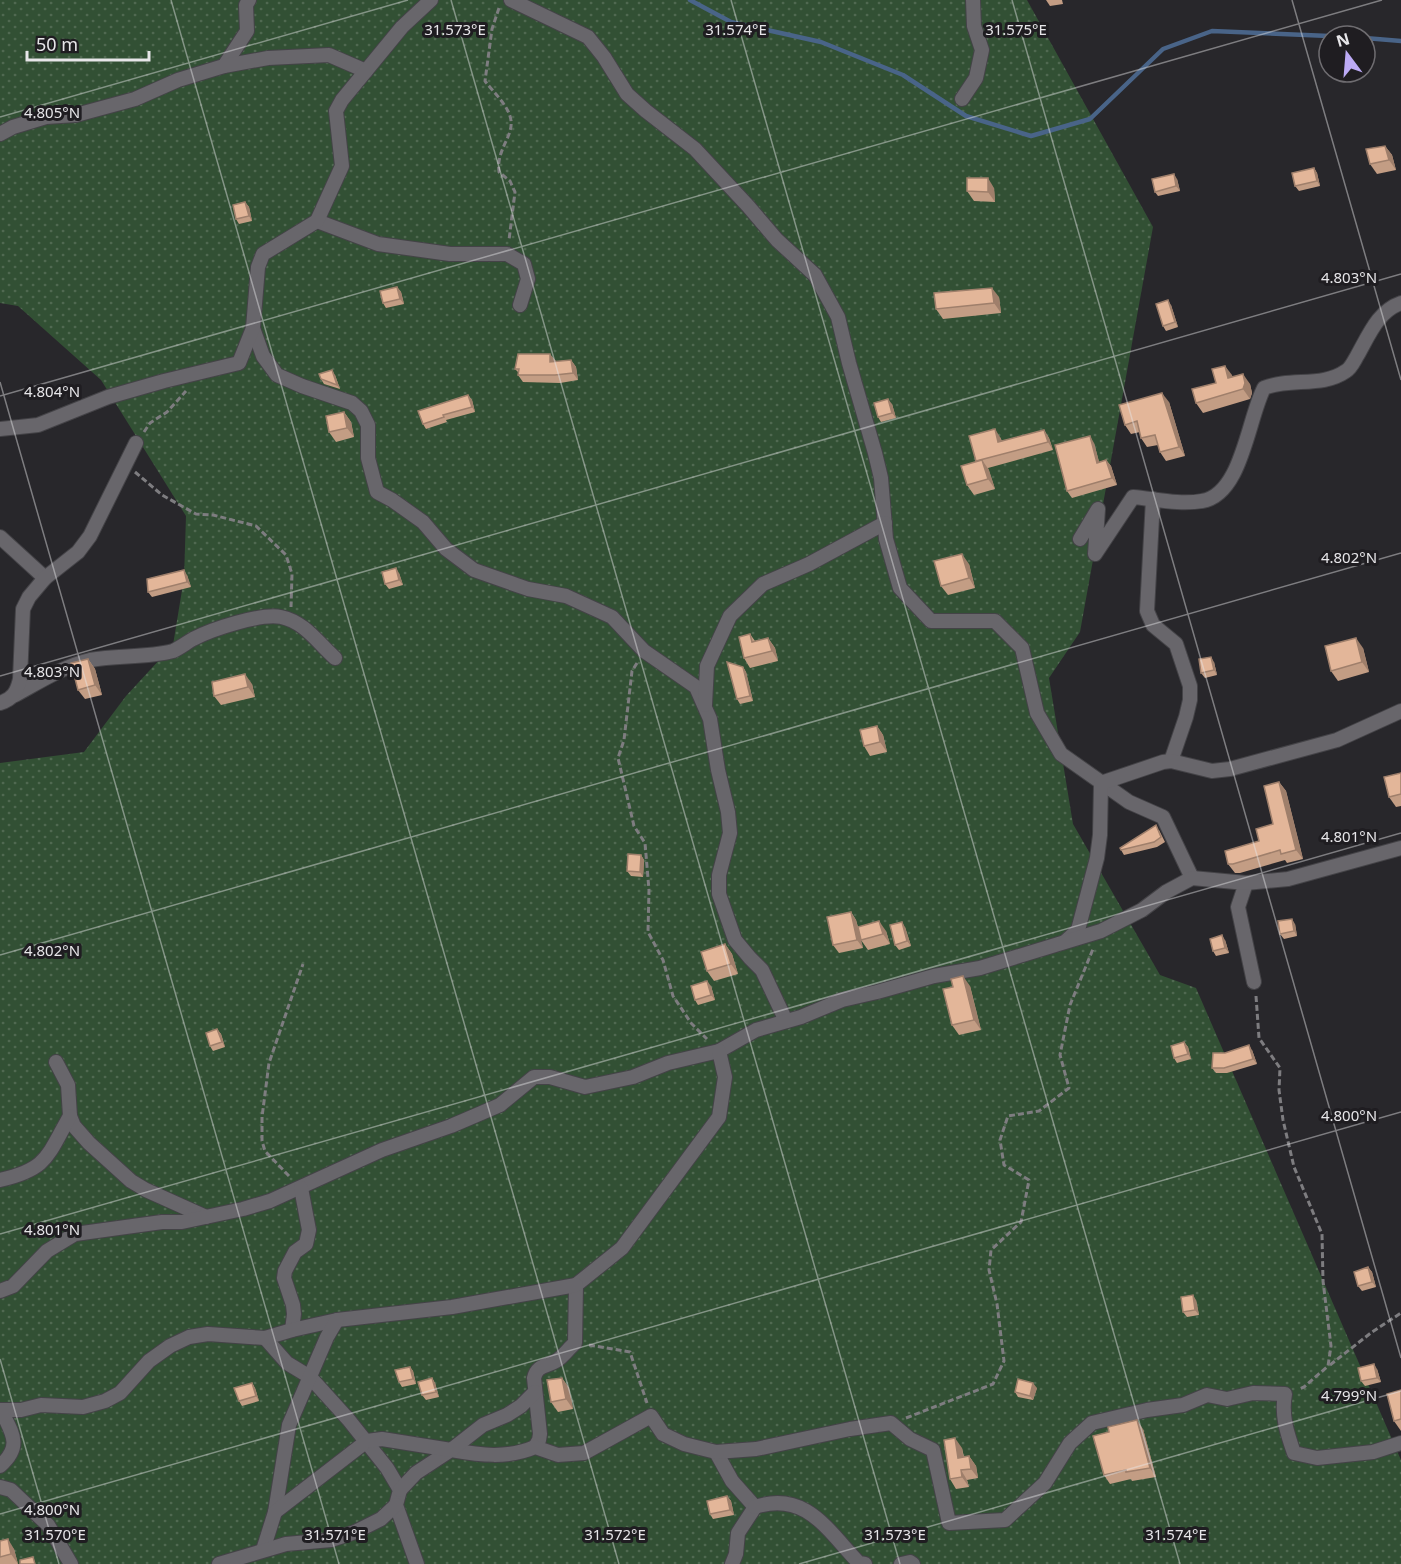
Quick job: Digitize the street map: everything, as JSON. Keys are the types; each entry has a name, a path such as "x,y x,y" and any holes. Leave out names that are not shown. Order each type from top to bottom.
{"street":[{"path":"224,66 247,31 246,5 249,0"},
{"path":"0,429 38,425 108,397 239,363 253,328 258,267 263,254 317,221 342,166 336,111 342,100 402,27 430,0"},
{"path":"511,0 588,38 604,57 627,94 645,111 695,149 777,240 815,275 838,317 881,478 886,539 900,588 931,621 995,621 1022,648 1037,714 1061,754 1129,802 1163,817 1192,878"},
{"path":"962,99 976,78 982,50 974,26 973,0"},
{"path":"0,134 13,127 46,117 76,115 135,99 178,80 224,66 268,58 329,56 366,71"},
{"path":"317,221 378,244 450,254 507,254 524,264 528,279 520,305"},
{"path":"1080,539 1098,509 1095,554 1132,497 1189,502 1205,501 1220,494 1232,478 1264,388 1275,384 1333,379 1349,369 1383,313 1401,303"},
{"path":"253,328 263,356 277,375 352,403 361,411 368,425 368,458 377,492 423,522 446,549 474,570 528,589 566,596 612,617 644,651 696,687 711,719 729,822 730,833 719,875 719,894 735,939 762,970 786,1022"},
{"path":"15,694 20,679 23,609 29,597 45,578 78,552 90,536 136,443"},
{"path":"1153,499 1147,611 1153,626 1176,644 1190,686 1186,717 1171,761"},
{"path":"705,708 707,666 730,616 763,584 809,564 885,523"},
{"path":"3,543 45,578"},
{"path":"0,703 72,666 90,660 169,651 220,627 263,617 279,616 294,621 307,630 336,658"},
{"path":"1101,783 1171,761 1212,771 1230,769 1337,740 1401,711"},
{"path":"1066,941 1078,930 1097,858 1101,783"},
{"path":"0,1291 13,1286 47,1251 75,1234 182,1221 261,1204 382,1150 451,1126 500,1105 534,1077 550,1077 585,1087 633,1077 668,1063 719,1051 756,1030 786,1022 842,1000 934,976 980,968 1101,932 1142,910 1166,892 1192,878 1246,883 1288,879 1401,846"},
{"path":"1246,883 1238,907 1254,982"},
{"path":"0,1466 11,1454 14,1436 0,1410 21,1410 41,1405 83,1407 105,1401 120,1393 149,1361 170,1346 189,1337 208,1334 265,1338 337,1320 452,1307 576,1285 622,1248 719,1117 725,1077 719,1051"},
{"path":"56,1062 68,1085 70,1116 74,1126 89,1143 131,1181 171,1202 206,1216"},
{"path":"0,1180 40,1165 48,1156 70,1116"},
{"path":"292,1330 293,1305 284,1278 285,1271 295,1252 306,1244 309,1230 301,1188"},
{"path":"275,1512 367,1441 382,1439 495,1456 523,1452 535,1447 539,1440 540,1422 534,1378 539,1367 557,1360 575,1343 576,1285"},
{"path":"263,1551 275,1512 289,1425 327,1337 337,1320"},
{"path":"265,1338 287,1363 310,1377 367,1441 400,1490"},
{"path":"219,1564 286,1544 331,1540 356,1532 381,1519 396,1505 400,1490 416,1473 483,1425 521,1406 535,1392"},
{"path":"535,1447 558,1455 584,1453 651,1416 663,1434 684,1444 716,1452 756,1449 850,1429 891,1423 910,1439 933,1450 949,1523 1005,1520 1045,1483 1071,1443 1092,1423 1147,1410 1184,1405 1207,1395 1227,1399 1253,1393 1285,1394 1283,1405 1285,1428 1294,1453 1317,1458 1373,1452 1401,1443"},
{"path":"716,1452 732,1481 755,1507"},
{"path":"0,1487 10,1490 48,1525 71,1564"},
{"path":"732,1564 736,1554 738,1533 755,1507 772,1502 799,1506 814,1514 859,1563 865,1564"},
{"path":"396,1505 417,1564"},
{"path":"901,1564 910,1562 913,1564"}],"path":[{"path":"496,0 499,8 492,29 484,81 509,113 511,121 498,162 499,171 510,181 515,192 507,254"},
{"path":"136,443 150,423 166,412 188,387"},
{"path":"126,466 162,495 182,507 196,514 213,515 256,526 271,539 286,555 290,565 293,586 291,607 294,621"},
{"path":"644,651 632,671 624,740 618,758 634,826 645,843 649,890 648,932 663,960 673,996 691,1023 719,1051"},
{"path":"891,1423 993,1384 1004,1361 997,1304 989,1270 991,1250 1021,1222 1029,1180 1005,1165 1000,1140 1008,1116 1038,1111 1069,1088 1060,1055 1070,1005 1101,932"},
{"path":"301,1188 265,1151 262,1129 269,1063 303,964"},
{"path":"1254,982 1259,1038 1280,1068 1279,1090 1283,1120 1294,1167 1322,1234 1323,1281 1330,1346 1328,1366"},
{"path":"1285,1394 1304,1387 1372,1332 1401,1313"},
{"path":"575,1343 630,1352 651,1416"}],"green space":[{"path":"0,0 1027,0 1153,227 1080,632 1049,678 1073,824 1160,975 1196,988 1401,1460 1401,1564 0,1564 0,763 84,752 126,696 173,645 184,578 186,516 101,380 18,306 0,303"}],"building":[{"path":"1385,146 1389,160 1370,164 1366,149"},
{"path":"1314,168 1317,181 1295,186 1292,173"},
{"path":"1174,174 1176,186 1155,192 1152,179"},
{"path":"967,178 988,178 988,192 967,191"},
{"path":"245,202 249,216 236,219 233,205"},
{"path":"397,287 400,299 383,303 380,291"},
{"path":"992,288 994,303 936,309 934,293"},
{"path":"1168,300 1175,322 1163,326 1156,304"},
{"path":"518,354 550,354 550,362 571,360 573,373 518,375 519,369 515,369"},
{"path":"1225,366 1228,378 1243,374 1245,383 1243,389 1196,403 1192,389 1216,383 1212,369"},
{"path":"332,370 337,385 321,379 319,374"},
{"path":"1162,393 1179,447 1160,452 1155,435 1141,438 1137,421 1125,425 1119,405"},
{"path":"468,395 472,407 443,415 444,417 423,424 418,411"},
{"path":"888,399 892,413 878,417 874,403"},
{"path":"344,412 347,428 329,432 326,416"},
{"path":"995,429 998,442 1044,430 1048,442 976,461 969,436"},
{"path":"1090,436 1097,463 1106,460 1112,478 1067,491 1055,445"},
{"path":"982,460 988,479 967,485 961,466"},
{"path":"962,554 969,578 941,586 934,561"},
{"path":"396,568 399,580 385,584 382,572"},
{"path":"184,570 187,582 148,592 147,579"},
{"path":"750,634 752,642 768,638 772,651 744,658 739,637"},
{"path":"1356,638 1362,662 1331,671 1325,646"},
{"path":"1211,657 1214,670 1201,673 1199,659"},
{"path":"88,659 95,685 78,690 71,663"},
{"path":"727,662 743,667 750,696 737,699"},
{"path":"245,674 248,687 214,696 212,682"},
{"path":"877,726 880,742 864,746 860,730"},
{"path":"1401,773 1401,794 1389,797 1384,777"},
{"path":"1279,782 1296,850 1281,854 1280,850 1228,864 1225,851 1259,841 1256,829 1273,824 1264,786"},
{"path":"1156,825 1161,837 1154,842 1121,850 1120,848"},
{"path":"628,854 641,855 640,872 627,871"},
{"path":"851,912 857,940 833,945 827,917"},
{"path":"1292,919 1294,931 1280,934 1278,921"},
{"path":"879,921 883,934 861,940 858,927"},
{"path":"902,922 907,941 895,945 890,925"},
{"path":"1222,935 1225,948 1213,951 1210,939"},
{"path":"725,944 731,964 707,971 701,952"},
{"path":"963,976 974,1020 952,1025 943,989 953,987 951,979"},
{"path":"707,981 711,995 695,1000 691,986"},
{"path":"217,1029 222,1042 210,1046 206,1033"},
{"path":"1184,1042 1188,1054 1174,1058 1171,1046"},
{"path":"1249,1045 1253,1059 1224,1068 1212,1068 1213,1053 1225,1053"},
{"path":"1368,1267 1372,1282 1358,1286 1354,1272"},
{"path":"1193,1295 1195,1310 1183,1312 1181,1297"},
{"path":"1374,1364 1377,1378 1361,1381 1358,1368"},
{"path":"410,1367 413,1379 399,1382 395,1370"},
{"path":"432,1378 436,1392 422,1395 418,1382"},
{"path":"562,1378 566,1399 551,1402 547,1380"},
{"path":"1018,1379 1033,1383 1030,1396 1015,1392"},
{"path":"252,1383 256,1396 239,1401 234,1388"},
{"path":"1401,1390 1401,1419 1394,1421 1387,1394"},
{"path":"1137,1420 1150,1468 1104,1475 1093,1436 1109,1432 1108,1427"},
{"path":"955,1438 958,1458 969,1456 971,1469 961,1470 962,1477 950,1479 944,1440"},
{"path":"727,1496 730,1510 710,1514 707,1501"},
{"path":"8,1539 11,1554 0,1557 0,1541"},
{"path":"33,1557 35,1564 20,1564 20,1560"}],"waterway":[{"path":"690,0 731,22 821,42 903,75 966,116 1031,136 1090,119 1163,49 1212,31 1317,35"},
{"path":"1377,39 1401,41"}]}
